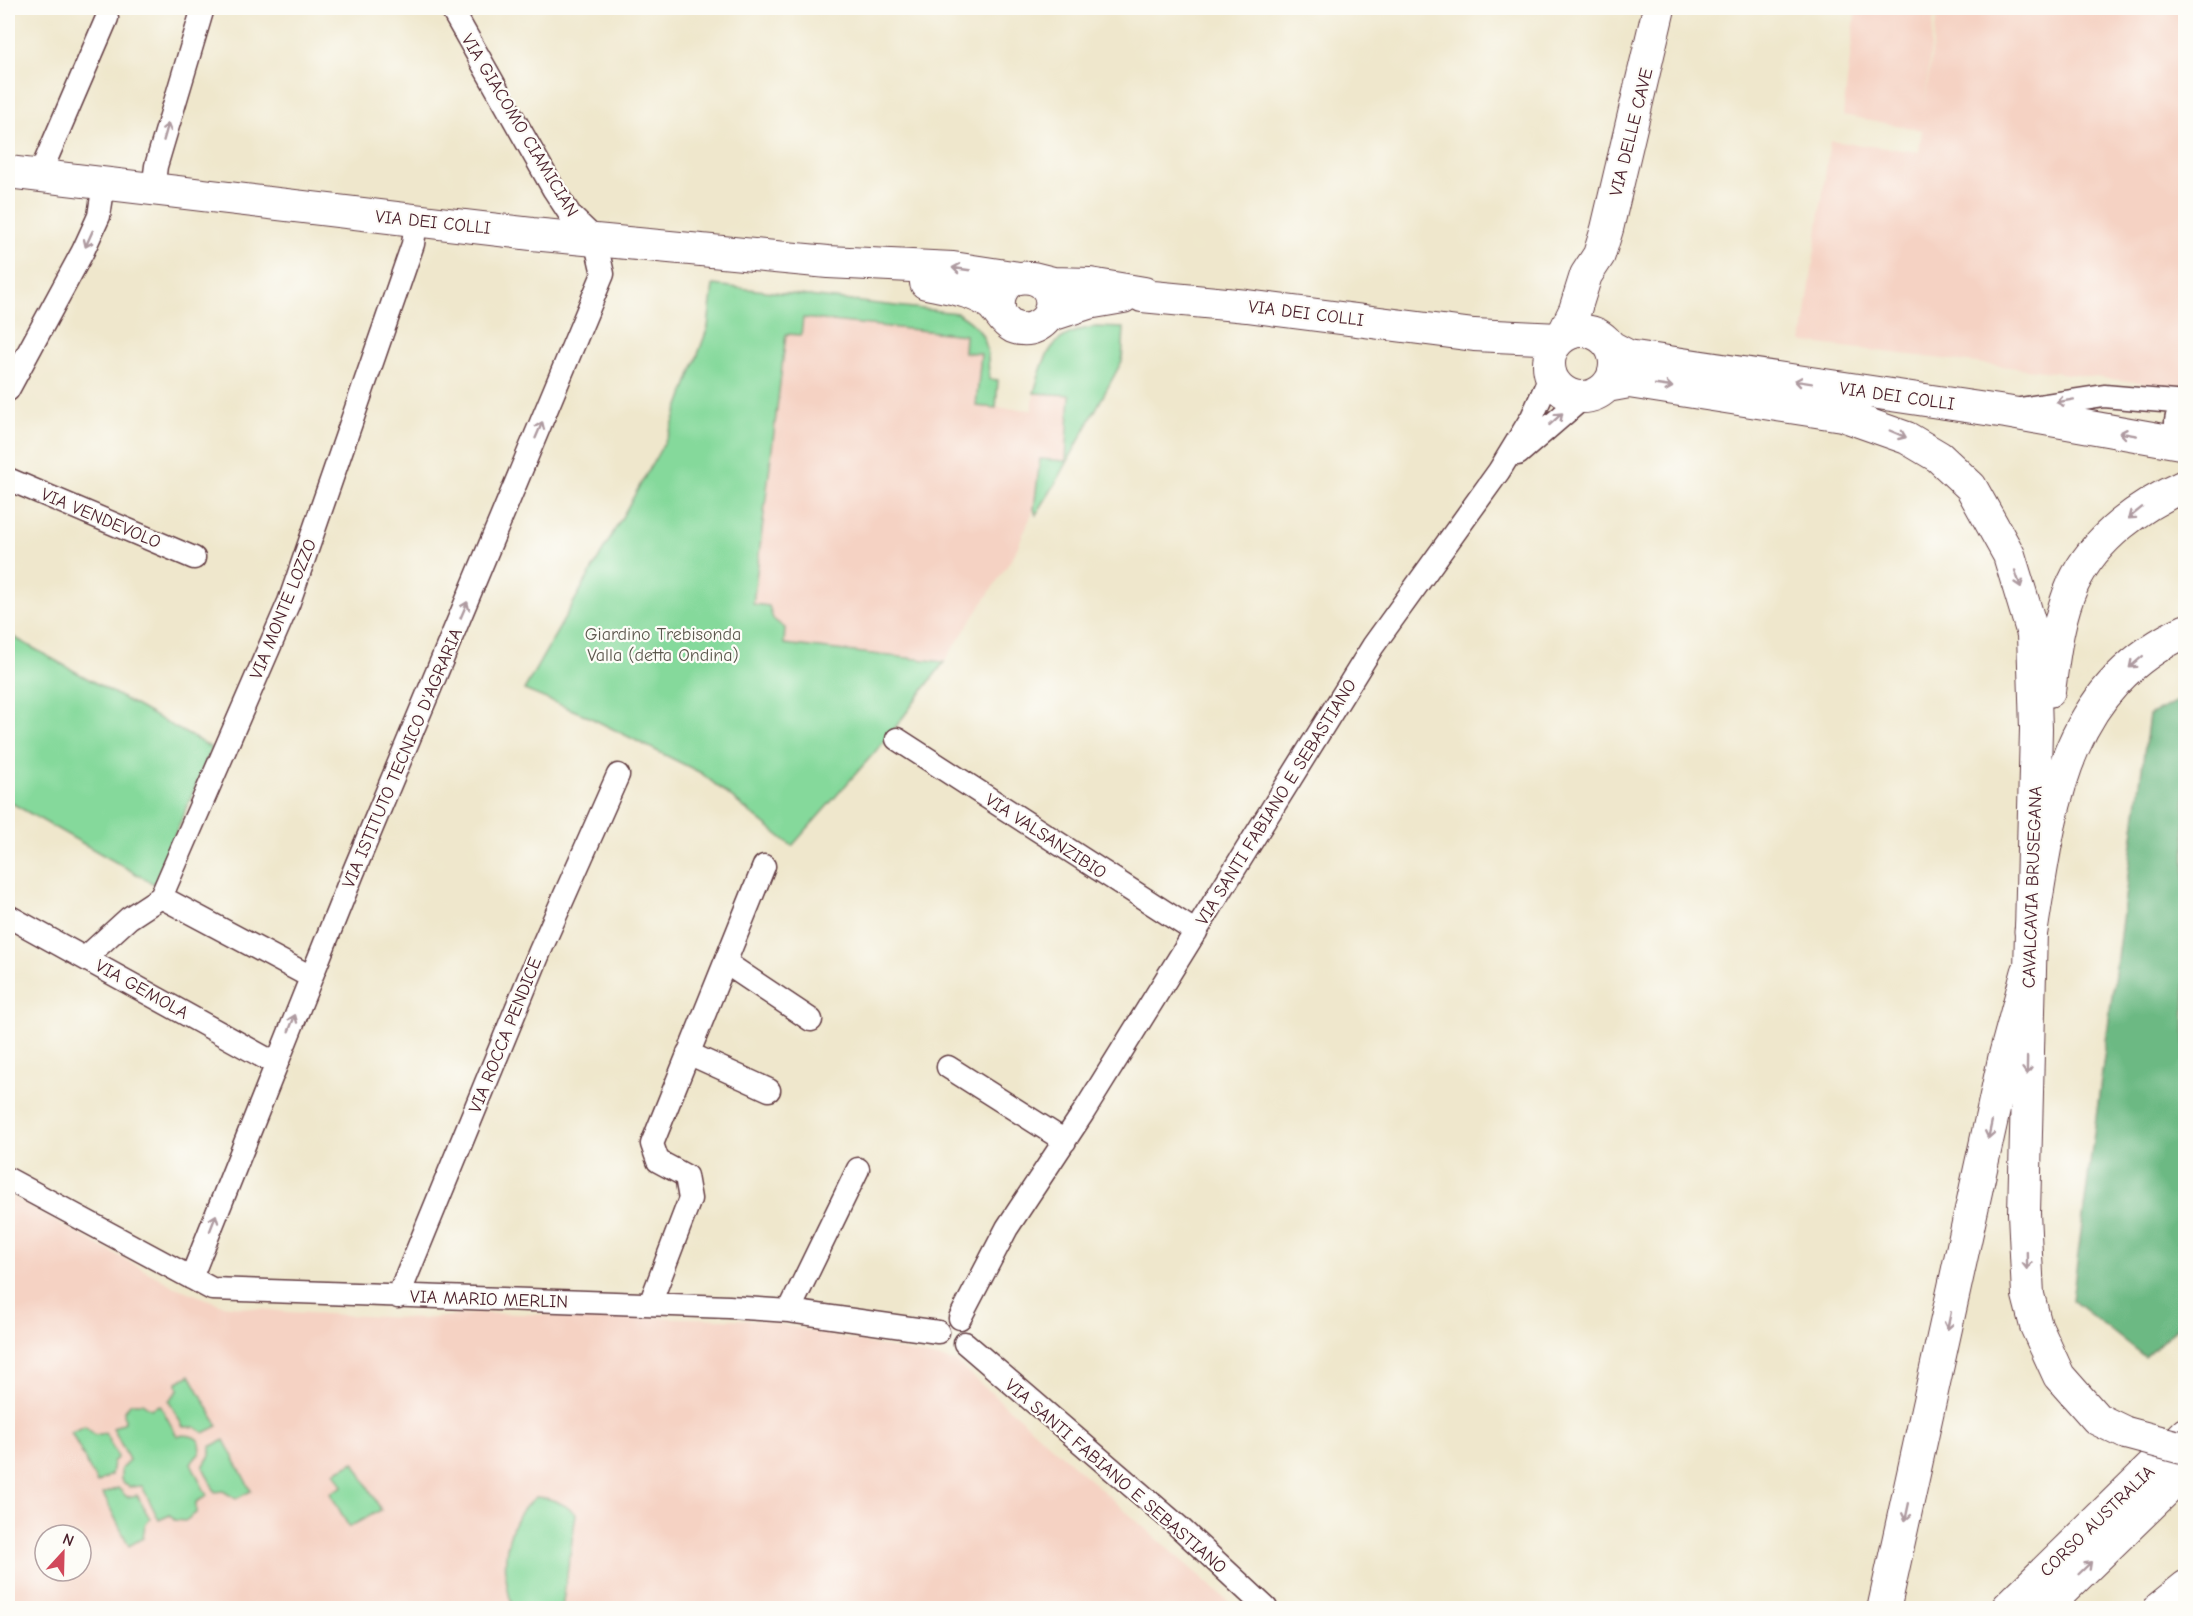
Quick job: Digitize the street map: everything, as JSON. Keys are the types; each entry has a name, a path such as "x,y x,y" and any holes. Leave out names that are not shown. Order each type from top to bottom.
{"highway":[{"path":"2031,931 2050,812 2076,739 2103,696 2121,675 2143,656 2186,631"},
{"path":"1884,1608 2005,1057 2028,972"},
{"name":"CORSO AUSTRALIA","path":"2008,1608 2186,1434"},
{"name":"CORSO AUSTRALIA","path":"2044,1608 2186,1470"},
{"path":"2160,1608 2186,1587"}],"main road":[{"name":"VIA DELLE CAVE","path":"1608,343 1600,321 1602,286 1599,255 1659,8"},
{"name":"VIA DEI COLLI","path":"8,172 416,221 828,262 952,268 1053,283 1090,284 1144,293"},
{"name":"VIA DELLE CAVE","path":"1561,338 1575,310 1586,275 1599,255"},
{"name":"VIA DEI COLLI","path":"828,262 967,292 990,304 1013,327 1022,330 1037,327 1048,316 1088,303 1144,293"},
{"path":"1000,314 999,296 1004,287 1026,278 1046,287 1051,309 1048,316"},
{"name":"VIA DEI COLLI","path":"1144,293 1142,296 1247,306 1473,335 1561,338 1576,331 1592,332 1628,356 2007,412"},
{"name":"VIA DEI COLLI","path":"1473,335 1510,348 1550,373 1559,388 1570,395 1595,392 1629,382 1759,402"},
{"path":"1550,373 1551,351 1561,338"},
{"path":"1595,392 1615,367 1608,343"},
{"name":"CAVALCAVIA BRUSEGANA","path":"1759,402 1842,415 1873,424 1907,438 1940,457 1971,487 2009,555 2033,634 2035,785 2028,972 2024,1213 2028,1295 2036,1326 2059,1376 2097,1419 2126,1433 2186,1449"},
{"path":"2007,412 2186,443"},
{"path":"2035,785 2058,634 2073,583 2104,542 2136,511 2186,485"}],"street":[{"path":"153,189 156,166 202,8"},
{"name":"VIA GIACOMO CIAMICIAN","path":"451,8 560,199 571,216 595,239"},
{"path":"39,176 107,18"},
{"path":"8,390 83,251 99,216 104,183"},
{"name":"VIA MONTE LOZZO","path":"160,897 289,602 413,244 416,221"},
{"name":"VIA ISTITUTO TECNICO D'AGRARIA","path":"191,1278 311,977 597,292 603,274 595,239"},
{"name":"VIA SANTI FABIANO E SEBASTIANO","path":"1266,1608 1178,1526 965,1343 952,1348 945,1345 938,1332 945,1320 960,1318 1007,1228 1065,1141 1373,646 1499,471 1532,417 1550,373"},
{"name":"VIA SANTI FABIANO E SEBASTIANO","path":"1499,471 1595,392"},
{"name":"VIA DEI COLLI","path":"2007,412 2070,399 2104,396 2186,405"},
{"name":"VIA DEI COLLI","path":"2186,405 2179,411 2175,425 2177,434 2186,443"},
{"name":"VIA VENDEVOLO","path":"8,478 194,558"},
{"name":"VIA VALSANZIBIO","path":"897,739 1196,932"},
{"name":"VIA ROCCA PENDICE","path":"398,1297 540,951 618,775"},
{"path":"650,1304 690,1199 686,1176 658,1161 652,1144 764,866"},
{"path":"85,958 129,918 160,897 311,977"},
{"name":"VIA GEMOLA","path":"8,916 276,1064"},
{"path":"726,963 811,1020"},
{"path":"688,1053 769,1090"},
{"path":"948,1067 1065,1141"},
{"path":"789,1311 858,1169"},
{"name":"VIA MARIO MERLIN","path":"8,1179 212,1289 789,1311 938,1332"},
{"path":"960,1318 968,1326 970,1332 965,1343"}],"shaded area":[{"path":"1856,8 1935,8 1924,110 1938,8 2185,8 2185,388 1802,342 1830,141 1919,152 1922,130 1843,115"},
{"path":"803,318 966,335 981,354 976,406 1032,410 1034,393 1070,394 1066,461 1040,459 1034,509 1014,555 944,662 783,644 769,606 753,604 786,333"},
{"path":"8,1195 175,1287 222,1305 287,1312 422,1319 478,1313 762,1320 956,1362 1229,1602 1226,1608 8,1608"}],"green space":[{"name":"Giardino Trebisonda Valla (detta Ondina)","path":"713,285 957,313 967,319 980,333 987,348 989,379 998,380 996,408 976,406 981,354 964,352 965,335 803,318 801,335 786,334 753,604 769,606 773,619 785,628 784,644 944,662 889,736 792,846 701,773 585,715 524,690 668,436 708,327"},
{"path":"1095,327 1124,328 1122,361 1036,515 1034,509 1040,459 1066,461 1070,395 1034,393 1038,379 1047,356 1059,340 1068,334"},
{"path":"8,634 212,748 154,884 8,801"},
{"path":"2185,697 2185,1320 2145,1357 2072,1300 2149,715"},
{"path":"190,1375 218,1426 204,1433 195,1427 183,1427 169,1401 178,1390 177,1382"},
{"path":"131,1403 142,1403 151,1409 160,1405 177,1436 191,1436 200,1443 200,1453 191,1463 207,1496 196,1502 196,1513 185,1521 174,1520 170,1515 159,1520 142,1486 129,1487 121,1480 121,1469 129,1460 113,1428 125,1422 124,1411"},
{"path":"85,1426 95,1435 105,1433 118,1457 113,1462 111,1475 97,1483 71,1432"},
{"path":"224,1440 251,1491 236,1499 223,1491 215,1492 203,1467 210,1455 210,1447"},
{"path":"354,1462 381,1510 349,1527 330,1493 343,1486 335,1472"},
{"path":"118,1488 127,1497 137,1495 150,1519 145,1525 143,1538 129,1546 103,1494"},
{"path":"536,1497 558,1502 576,1514 562,1608 513,1608 509,1594 506,1563 510,1534 516,1520"}]}
